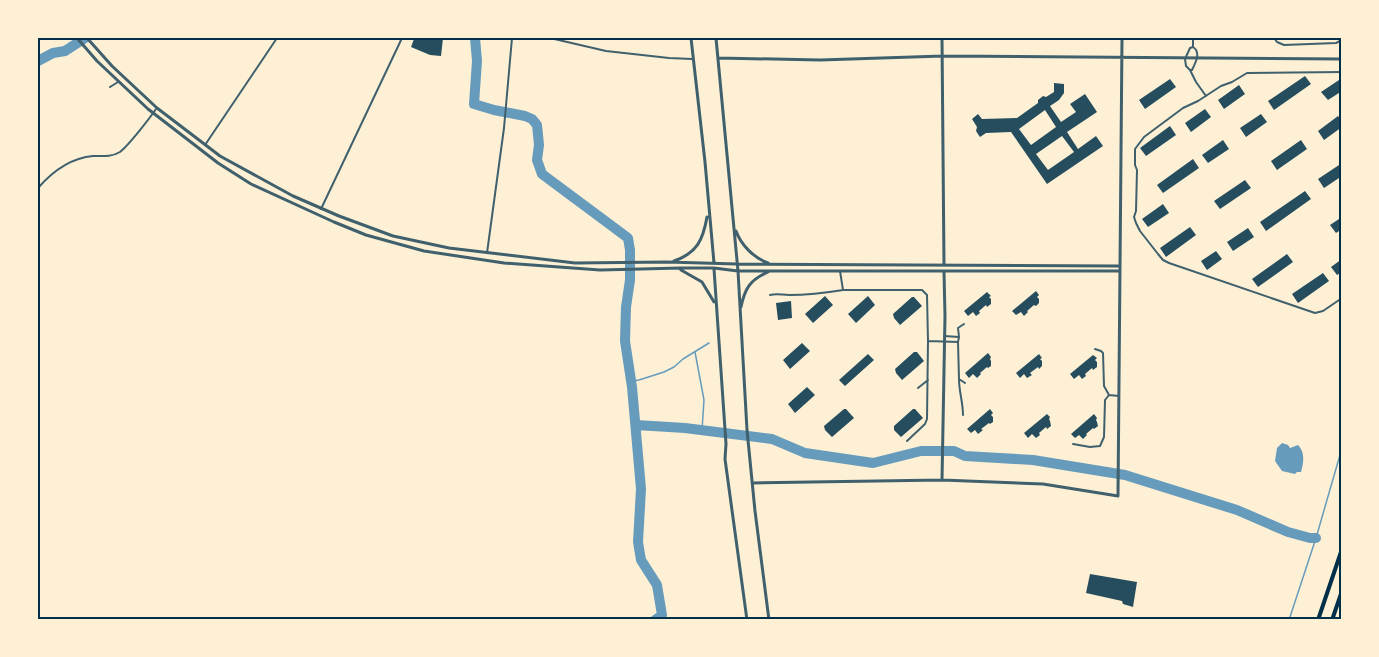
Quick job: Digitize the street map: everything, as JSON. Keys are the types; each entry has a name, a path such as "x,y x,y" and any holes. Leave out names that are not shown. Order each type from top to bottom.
{"main road":[{"path":"1317,620 1341,549"},
{"path":"1332,620 1341,591"}],"street":[{"path":"77,38 118,82 153,113 218,163 251,183 334,222 366,235 424,251 553,268 600,270 737,264 1119,268"},
{"path":"87,38 157,108 220,156 292,196 393,236 488,254 575,263 667,262 714,266 738,271 1119,268"},
{"path":"205,144 277,38"},
{"path":"321,208 402,38"},
{"path":"488,254 504,128 512,38"},
{"path":"550,38 606,51 669,58 693,58"},
{"path":"691,38 714,266 726,444 725,459 747,620"},
{"path":"716,38 738,271 748,445 769,620"},
{"path":"942,38 944,266 942,480"},
{"path":"753,483 942,480 1043,484 1118,496 1122,38"},
{"path":"1190,70 1197,59 1198,52 1193,47 1193,38"},
{"path":"1274,38 1284,45 1336,43 1341,40"},
{"path":"1193,47 1190,48 1185,59 1186,66 1206,96"},
{"path":"718,58 820,60 943,56 1341,59"},
{"path":"1341,72 1247,73 1183,108 1144,137 1135,148 1137,182 1134,217 1140,231 1163,260 1319,313 1341,298"},
{"path":"110,87 118,82"},
{"path":"38,188 57,169 75,160 91,156 109,156 119,152 157,108"},
{"path":"667,262 685,256 697,247 703,235 708,212"},
{"path":"734,227 741,242 758,259 773,265"},
{"path":"677,268 702,282 716,304"},
{"path":"740,312 744,293 751,282 772,271"},
{"path":"840,271 843,290"},
{"path":"770,296 843,290 922,290 927,295 927,418 925,424 907,441"},
{"path":"963,415 959,379 958,328 964,324"},
{"path":"944,336 958,337"},
{"path":"928,342 958,342"},
{"path":"1095,349 1103,353 1104,386 1109,395"},
{"path":"959,379 964,383"},
{"path":"918,388 928,380"},
{"path":"1109,395 1119,396"},
{"path":"1073,444 1090,447 1100,446 1103,442 1105,400 1109,395"}],"water":[{"path":"1282,443 1290,448 1298,445 1302,451 1301,472 1295,474 1282,471 1275,461 1277,448"}],"building":[{"path":"443,38 441,56 430,55 411,47 414,39"},
{"path":"1305,76 1311,84 1274,110 1268,101"},
{"path":"1342,78 1342,91 1328,100 1321,92"},
{"path":"1170,79 1176,87 1145,109 1139,100"},
{"path":"1054,83 1064,84 1064,93 1050,106 1061,122 1076,112 1070,104 1085,94 1097,112 1067,132 1078,149 1096,136 1103,146 1047,184 1011,132 986,133 980,137 972,119 978,114 982,119 1017,118 1038,103 1043,96 1046,97 1054,92","holes":["1045,110 1056,127 1031,145 1019,129","1062,136 1074,152 1048,170 1036,154"]},
{"path":"1239,85 1245,94 1224,109 1218,100"},
{"path":"1205,109 1211,117 1191,132 1185,123"},
{"path":"1261,114 1267,122 1246,137 1240,128"},
{"path":"1338,116 1342,121 1342,127 1324,140 1318,131"},
{"path":"1170,126 1176,135 1146,156 1140,148"},
{"path":"1223,140 1229,149 1208,163 1202,155"},
{"path":"1301,140 1307,149 1277,170 1271,161"},
{"path":"1193,159 1199,168 1163,193 1157,185"},
{"path":"1339,165 1342,169 1342,176 1324,188 1318,179"},
{"path":"1245,180 1251,188 1220,209 1214,201"},
{"path":"1305,191 1311,199 1266,231 1260,222"},
{"path":"1163,204 1169,213 1148,227 1142,219"},
{"path":"1342,217 1342,229 1336,233 1330,225"},
{"path":"1190,227 1196,235 1166,257 1160,248"},
{"path":"1248,228 1254,237 1233,251 1227,242"},
{"path":"1216,251 1222,259 1207,270 1201,261"},
{"path":"1287,254 1293,262 1258,287 1252,279"},
{"path":"1342,259 1342,272 1337,275 1331,267"},
{"path":"1323,273 1329,281 1298,303 1292,294"},
{"path":"1036,291 1039,295 1037,297 1039,303 1027,311 1024,316 1021,312 1016,315 1012,311"},
{"path":"987,292 991,296 989,297 991,304 987,307 986,305 976,316 973,312 968,316 964,311"},
{"path":"825,296 833,305 813,323 805,314"},
{"path":"868,296 875,305 856,323 848,314"},
{"path":"912,297 922,306 900,325 893,314"},
{"path":"791,301 792,318 778,320 776,303"},
{"path":"802,343 810,351 790,369 783,360"},
{"path":"914,352 917,352 924,361 902,380 895,369"},
{"path":"988,353 991,357 991,366 980,373 977,378 973,374 969,378 965,373"},
{"path":"868,354 874,360 845,386 839,380"},
{"path":"1039,354 1042,358 1040,359 1042,366 1030,373 1032,375 1027,378 1024,374 1020,378 1016,373"},
{"path":"1093,355 1097,358 1095,360 1097,367 1093,370 1092,368 1082,379 1079,375 1074,379 1070,374"},
{"path":"807,387 815,395 795,413 788,404"},
{"path":"844,409 854,418 832,437 824,426"},
{"path":"913,409 923,418 901,437 894,430 894,426"},
{"path":"990,409 993,413 991,415 993,422 981,429 983,430 978,434 975,430 971,433 967,429"},
{"path":"1047,414 1050,417 1051,426 1047,429 1046,427 1036,438 1032,434 1028,438 1024,433"},
{"path":"1094,414 1098,426 1086,434 1083,439 1079,435 1075,438 1071,434"},
{"path":"1090,574 1137,582 1133,607 1123,604 1122,601 1086,593"}],"waterway":[{"path":"38,61 53,53 65,51 85,38"},
{"path":"475,38 477,61 474,104 532,119 537,125 539,145 537,160 542,174 628,238 630,280 625,341 632,387 641,489 638,542 641,560 657,585 662,615 655,620"},
{"path":"631,381 664,372 709,343"},
{"path":"695,352 704,400 702,430"},
{"path":"636,425 685,428 772,439 805,453 873,463 921,451 954,451 965,456 1033,460 1125,475 1237,510 1288,532 1316,538"},
{"path":"1289,620 1342,448"}]}
